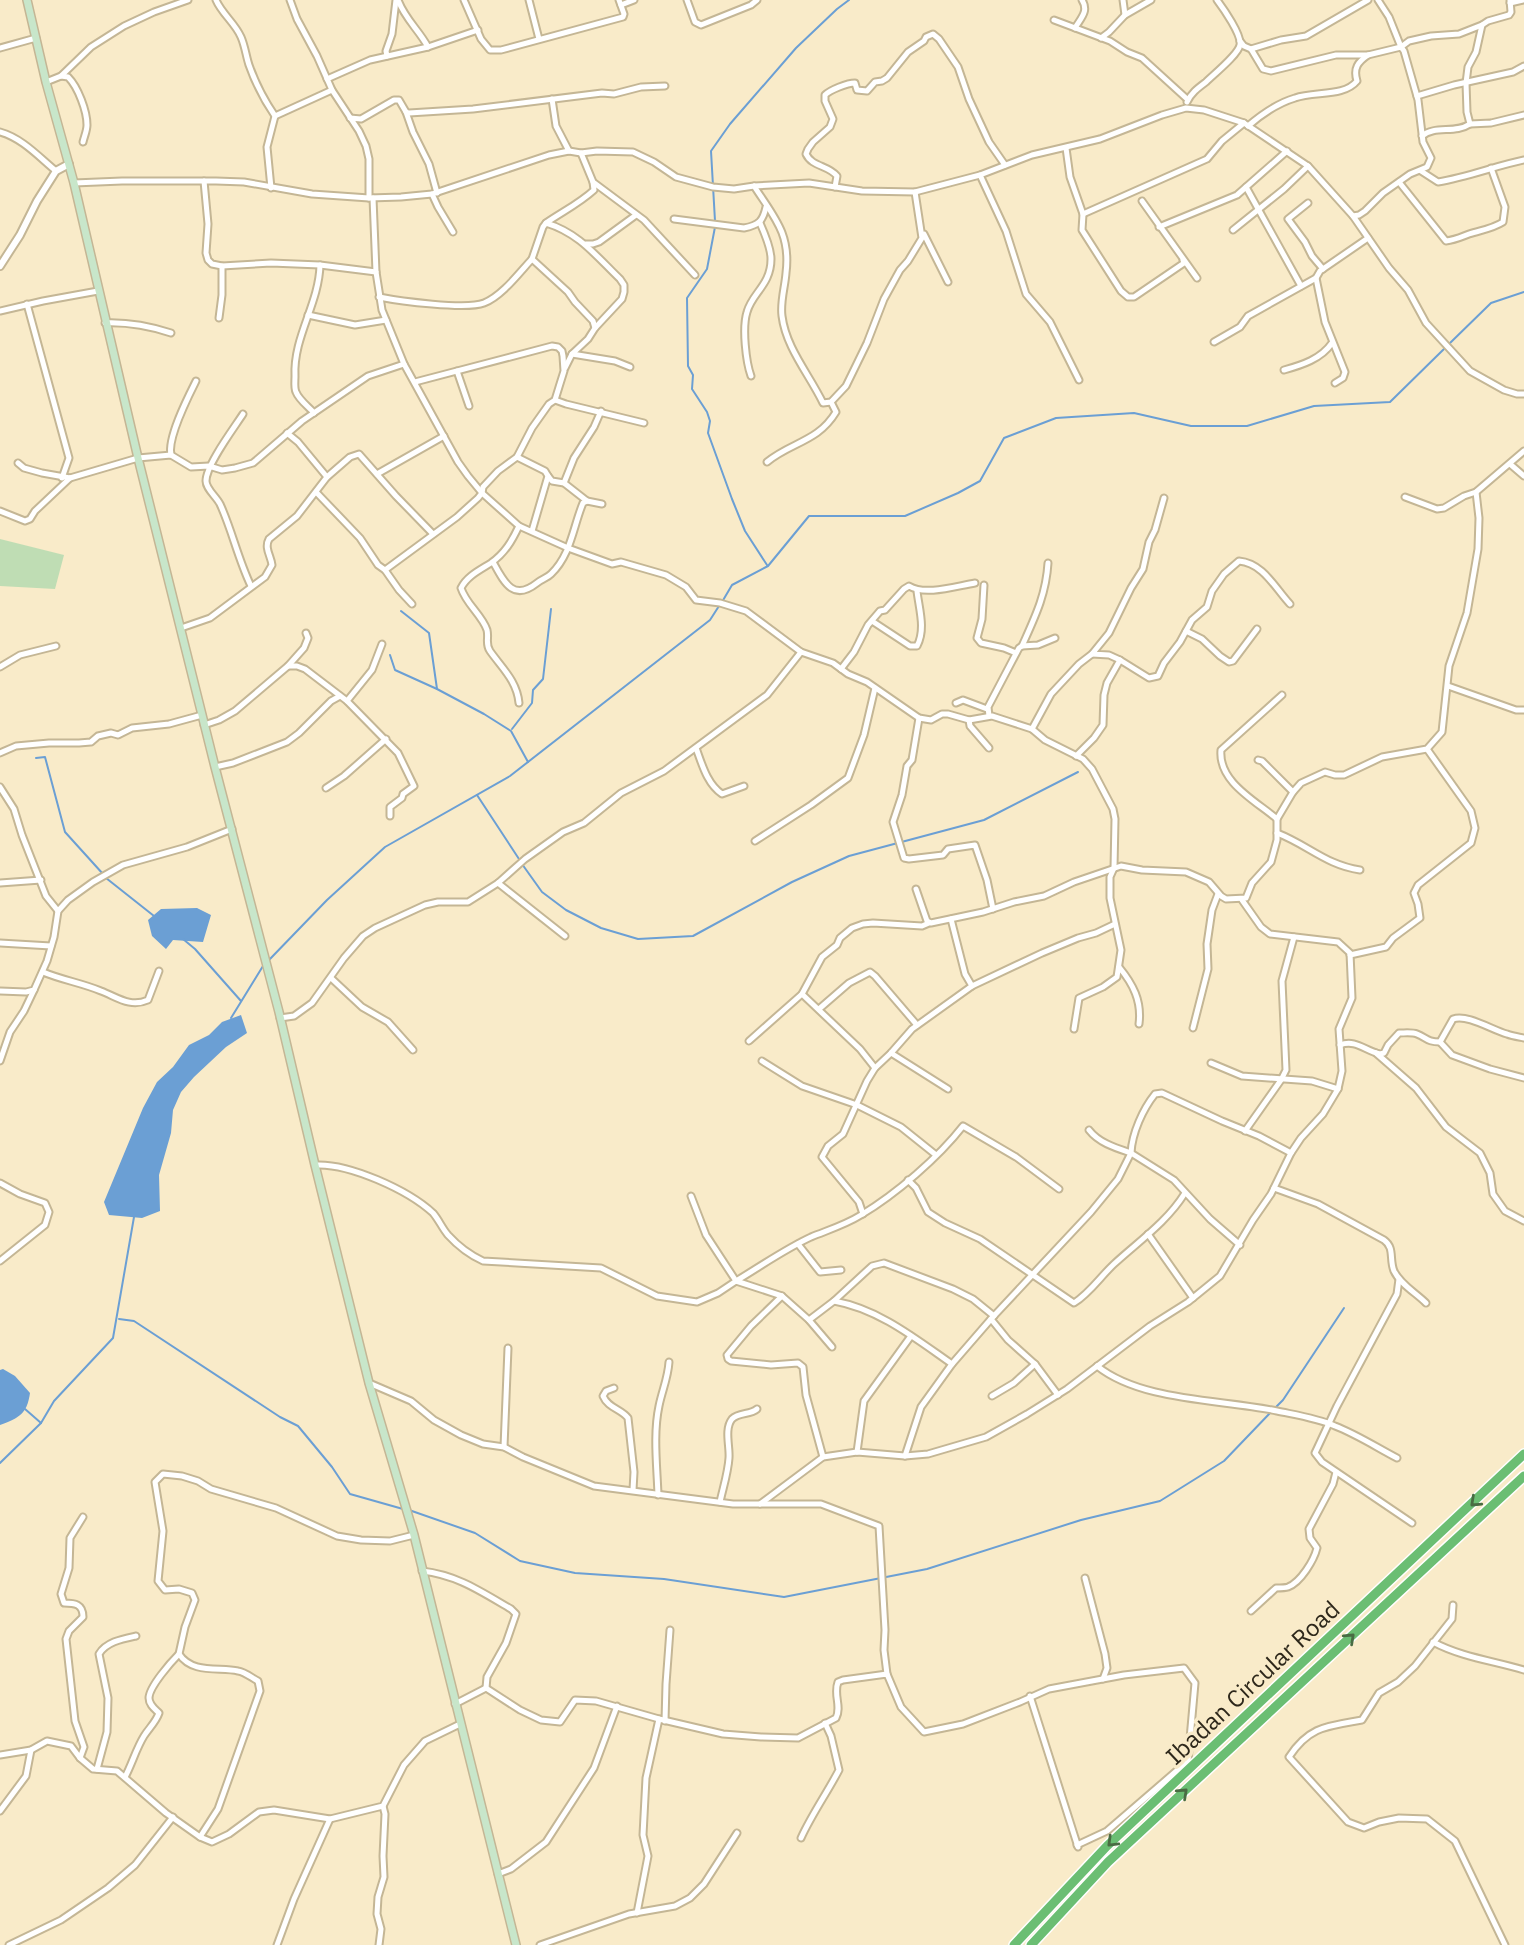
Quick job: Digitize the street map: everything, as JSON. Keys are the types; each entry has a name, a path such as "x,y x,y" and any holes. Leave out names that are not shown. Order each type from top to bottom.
{"highway":[{"name":"Ibadan Circular Road","path":"1014,1945 1107,1846 1524,1454"},
{"name":"Ibadan Circular Road","path":"1031,1945 1108,1862 1524,1476"}],"main road":[{"path":"27,0 204,725 281,1018 369,1383 414,1535 516,1945"}],"street":[{"path":"46,82 61,76 90,47 124,26 188,0"},
{"path":"216,0 242,39 253,74 275,116"},
{"path":"290,0 332,90 366,146 376,272 379,297 386,320 404,364 458,462 482,493 519,526 568,548 612,564 621,562 666,575 686,587 696,600 720,603 746,611 801,652 833,663 848,674 867,682 919,718 931,720 948,714 969,720 989,716 1032,729 1045,740 1083,759 1092,769 1113,809 1115,819 1110,898 1121,950 1117,977 1079,998 1074,1029"},
{"path":"387,56 397,0"},
{"path":"397,0 403,14 428,47"},
{"path":"464,0 485,46 490,50 502,50 623,17 620,3 634,0"},
{"path":"529,0 539,39"},
{"path":"687,0 695,22 701,25 751,5 757,0"},
{"path":"1075,28 1085,12 1082,0"},
{"path":"1123,0 1125,15"},
{"path":"1101,38 1125,15 1151,0"},
{"path":"1217,0 1240,41 1251,49 1264,69 1270,71 1336,55 1368,55 1432,36 1459,34 1510,15 1510,1 1523,0"},
{"path":"1251,49 1306,36 1368,0"},
{"path":"1353,216 1365,211 1383,193 1410,174 1427,167 1431,158 1422,136 1417,96 1406,58 1389,17 1378,0"},
{"path":"1054,20 1110,41 1142,58 1188,99"},
{"path":"1470,124 1466,83 1468,67 1476,52 1482,25"},
{"path":"327,79 370,60 428,47 478,30"},
{"path":"835,187 837,176 833,171 811,162 806,154 832,123 825,95 849,83 855,83 857,90 867,91 875,82 887,78 908,52 933,34 958,67 968,99 989,142 1005,165"},
{"path":"0,48 36,38"},
{"path":"1186,108 1194,91 1220,69 1240,47 1240,41"},
{"path":"1083,214 1207,159 1222,141 1263,113 1291,99 1309,93 1347,90 1357,81 1355,73 1358,62 1368,55"},
{"path":"1417,96 1513,72 1524,66"},
{"path":"61,76 72,81 82,106 87,126 83,142"},
{"path":"406,112 444,112 664,86"},
{"path":"275,116 332,90"},
{"path":"552,99 556,126 569,151"},
{"path":"350,118 361,119 394,100 399,100 429,164 438,207 453,232"},
{"path":"74,184 204,181 371,198 434,193 549,155 569,151 597,151 633,152 676,177 713,187 734,189 810,183 862,191 915,192 980,175 1032,155 1100,139 1161,115 1186,108 1204,110 1246,124 1308,166 1353,216 1408,290 1426,323 1470,371 1504,390 1524,394"},
{"path":"1422,136 1428,132 1456,130 1470,124 1491,123 1524,115"},
{"path":"271,188 267,147 275,116"},
{"path":"0,132 21,141 56,171"},
{"path":"1066,148 1070,177 1083,214 1082,230 1128,298 1134,297 1177,269 1184,263 1183,260"},
{"path":"1159,227 1237,195 1287,151"},
{"path":"379,297 460,305 486,303 532,259 546,223 594,190 581,153"},
{"path":"1421,170 1438,182 1524,160"},
{"path":"0,266 56,171 69,164"},
{"path":"1233,230 1308,166"},
{"path":"1399,182 1446,241 1457,240 1467,234 1495,228 1503,222 1505,207 1491,167"},
{"path":"980,175 1006,231 1026,294 1050,322 1079,380"},
{"path":"204,181 208,224 206,253 212,264 320,265 376,272"},
{"path":"593,181 648,223 695,275"},
{"path":"754,186 780,226 787,249 781,313 783,322 795,355 822,403 831,402 846,386 884,299 922,238 915,192"},
{"path":"1246,187 1301,286"},
{"path":"1142,201 1197,278"},
{"path":"1308,203 1288,219 1323,269"},
{"path":"751,376 745,344 747,311 765,282 772,255 760,223 766,207"},
{"path":"586,244 599,242 635,215"},
{"path":"674,219 744,228 760,223"},
{"path":"385,569 457,517 482,493 483,487 498,471 517,457 532,428 555,400 572,354 622,299 624,285 586,244 557,226 546,223"},
{"path":"922,231 948,282"},
{"path":"1214,342 1240,327 1248,316 1316,278 1323,269 1368,238"},
{"path":"532,259 568,292 596,328"},
{"path":"314,413 296,392 295,366 296,351 320,265"},
{"path":"219,318 222,266"},
{"path":"1316,278 1325,322 1345,376 1335,383"},
{"path":"0,311 97,291"},
{"path":"27,304 69,458 62,478"},
{"path":"308,315 355,325 386,320"},
{"path":"105,323 140,324 172,333"},
{"path":"1284,370 1303,365 1324,353 1332,343"},
{"path":"415,382 552,346 562,351 564,371"},
{"path":"572,354 630,367"},
{"path":"18,463 23,468 70,478 138,458 171,455 191,467 209,466 222,470 253,463 287,433 368,376 404,364"},
{"path":"457,370 469,406"},
{"path":"171,455 173,438 196,381"},
{"path":"555,400 644,423"},
{"path":"767,463 778,453 806,442 829,423 836,412 831,402"},
{"path":"564,483 574,458 601,411"},
{"path":"243,414 209,466 206,482 219,501 251,586"},
{"path":"287,433 327,477"},
{"path":"377,474 444,436"},
{"path":"1405,497 1444,509 1476,492 1524,451"},
{"path":"181,628 210,618 265,577 272,565 267,549 269,539 297,516 327,477 356,454 361,455 433,534"},
{"path":"517,457 545,471 552,481 564,483 587,501 602,503"},
{"path":"1510,464 1524,476"},
{"path":"532,531 548,476"},
{"path":"0,511 25,521 30,519 70,478"},
{"path":"316,492 360,538 378,565 385,569 412,604"},
{"path":"748,1041 802,994 822,957 837,945 840,937 863,924 922,926 1044,897 1074,881 1121,866 1186,872 1209,882 1218,894 1226,899 1246,898 1252,883 1271,862 1277,819 1301,783 1325,772 1343,775 1382,757 1427,749 1442,732 1449,666 1467,613 1478,549 1476,492"},
{"path":"1032,729 1051,694 1092,654 1109,633 1143,569 1164,498"},
{"path":"493,562 508,585 522,592 529,590 548,576 565,555 583,503 587,501"},
{"path":"519,526 508,547 461,588 486,630 488,649 513,682 519,703"},
{"path":"1092,654 1109,655 1121,660 1149,678 1158,676 1192,620 1207,607 1212,591 1224,574 1239,561 1246,562 1266,574 1290,604"},
{"path":"989,716 988,709 1022,646 1042,601 1048,563"},
{"path":"841,669 872,621 904,589 909,586 925,591 975,583"},
{"path":"984,585 982,619 977,638 981,643 1016,653"},
{"path":"872,621 910,646 917,646 921,626 917,590"},
{"path":"1186,631 1202,639 1228,662 1233,661 1257,629"},
{"path":"204,725 235,711 288,667 304,648 308,638 306,633"},
{"path":"1022,646 1038,645 1055,638"},
{"path":"347,701 372,670 382,645"},
{"path":"0,667 20,655 56,646"},
{"path":"281,1018 294,1016 312,1003 363,936 425,905 468,902 498,883 525,859 563,832 584,823 621,793 664,771 767,695 801,652"},
{"path":"1076,756 1094,738 1102,725 1102,700 1107,683 1121,660"},
{"path":"288,667 305,669 340,695 397,753 414,786 390,807 390,816"},
{"path":"1448,686 1516,710 1524,710"},
{"path":"755,841 848,778 864,735 875,688"},
{"path":"215,767 233,764 287,742 340,695"},
{"path":"1277,819 1231,780 1223,770 1220,758 1221,750 1282,695"},
{"path":"956,703 963,700 988,709"},
{"path":"0,753 16,746 91,742 98,736 111,733 118,735 132,728 169,724 202,715"},
{"path":"919,718 912,760 907,766 893,822 904,858 935,857 943,855 948,849 975,845 993,909"},
{"path":"969,720 989,748"},
{"path":"326,788 386,739"},
{"path":"696,748 707,776 718,791 722,794 744,786"},
{"path":"1350,956 1386,947 1393,938 1420,918 1414,893 1418,885 1471,844 1475,828 1471,811 1427,749"},
{"path":"1258,760 1293,792"},
{"path":"0,787 14,808 47,897 58,911"},
{"path":"0,1061 10,1032 24,1011 43,972 58,911 68,900 123,865 187,847 232,829"},
{"path":"1277,833 1332,863 1360,870"},
{"path":"0,883 41,880"},
{"path":"498,883 565,936"},
{"path":"916,889 929,923"},
{"path":"1193,1028 1208,969 1207,944 1212,910 1218,894"},
{"path":"760,1504 822,1457 856,1452 905,1456 928,1454 986,1437 1058,1395 1220,1276 1274,1188 1291,1153 1306,1130 1323,1114 1338,1089 1342,1071 1339,1029 1352,998 1350,953 1338,942 1270,934 1261,928 1242,900"},
{"path":"951,919 965,974 972,986"},
{"path":"863,1214 859,1202 821,1157 828,1146 843,1135 875,1068 912,1029 972,986 1042,953 1115,924"},
{"path":"1245,1131 1286,1070 1282,981 1294,937"},
{"path":"0,943 51,946"},
{"path":"1119,968 1137,995 1139,1024"},
{"path":"43,972 102,991 117,1000 140,1003 148,1000 159,971"},
{"path":"819,1009 849,984 870,972 917,1025"},
{"path":"331,978 362,1007 388,1022 413,1050"},
{"path":"0,991 34,990"},
{"path":"802,994 860,1049 875,1068"},
{"path":"1440,1042 1453,1019 1459,1017 1524,1038"},
{"path":"1376,1053 1384,1053 1399,1033 1412,1033 1427,1041 1440,1042 1452,1055 1524,1078"},
{"path":"1340,1045 1357,1044 1376,1053 1416,1088 1446,1127 1480,1153 1489,1173 1493,1194 1505,1211 1524,1222"},
{"path":"891,1053 948,1088"},
{"path":"762,1061 802,1086 857,1105 901,1127 936,1155"},
{"path":"1211,1063 1242,1076 1312,1081 1338,1089"},
{"path":"905,1456 921,1407 953,1364 1118,1179 1131,1153 1132,1141 1148,1103 1155,1094 1170,1096 1291,1153"},
{"path":"315,1165 327,1164 341,1168 404,1192 430,1211 450,1237 467,1252 483,1261 601,1268 657,1296 697,1302 718,1293 798,1244 863,1214 908,1180 964,1126 1016,1157 1059,1189"},
{"path":"1089,1130 1107,1144 1131,1153 1174,1180 1210,1219 1240,1245"},
{"path":"908,1180 916,1188 928,1212 980,1240 1074,1303 1171,1213 1185,1193"},
{"path":"0,1183 45,1203 49,1212 45,1224 0,1261"},
{"path":"1274,1188 1318,1204 1390,1244 1390,1258 1399,1279 1426,1303"},
{"path":"691,1196 706,1235 736,1280 782,1296 809,1320 832,1347"},
{"path":"1149,1234 1193,1298"},
{"path":"798,1244 820,1272 841,1270"},
{"path":"809,1320 872,1266 884,1263 973,1299 993,1317 1008,1340 1035,1364 1058,1395"},
{"path":"1399,1279 1397,1294 1336,1406 1315,1453 1322,1462 1412,1523"},
{"path":"782,1296 751,1326 727,1355 731,1361 799,1363 803,1367 806,1395 822,1457"},
{"path":"834,1301 869,1311 953,1364"},
{"path":"856,1452 864,1401 911,1336"},
{"path":"504,1447 508,1348"},
{"path":"658,1495 656,1451 659,1408 669,1362"},
{"path":"992,1396 1014,1383 1035,1364"},
{"path":"1097,1366 1111,1377 1133,1386 1184,1397 1265,1408 1329,1424 1397,1458"},
{"path":"369,1383 411,1401 435,1420 461,1435 483,1444 504,1447 594,1486 720,1502 821,1504 878,1526 887,1674 901,1707 924,1732 963,1724 1020,1702 1030,1696 1049,1689 1184,1668 1195,1683 1188,1761 1107,1831 1077,1846 1030,1696"},
{"path":"614,1388 606,1391 603,1396 606,1402 628,1418 634,1472 633,1490"},
{"path":"720,1502 729,1460 729,1424 740,1414 757,1409"},
{"path":"1251,1611 1276,1588 1295,1583 1315,1559 1317,1548 1310,1538 1309,1529 1333,1484 1336,1472"},
{"path":"125,1777 143,1737 157,1720 159,1713 149,1698 179,1654 195,1600 192,1593 179,1589 165,1590 158,1581 163,1531 156,1482 163,1474 182,1476 211,1489 276,1508 337,1536 390,1541 414,1535"},
{"path":"80,1758 84,1747 75,1721 66,1639 83,1614 80,1605 64,1603 61,1594 69,1568 70,1538 83,1517"},
{"path":"422,1571 443,1573 464,1582 516,1614 506,1643 487,1677 486,1688"},
{"path":"1085,1578 1105,1654 1107,1668 1103,1679"},
{"path":"1453,1605 1452,1619 1415,1666 1398,1682 1379,1693 1362,1720 1329,1726 1311,1733 1298,1742 1289,1757 1348,1822 1364,1828 1399,1818 1427,1819 1455,1841 1505,1945"},
{"path":"637,1913 648,1856 643,1835 646,1779 662,1720 670,1629"},
{"path":"97,1769 107,1732 108,1698 99,1654 103,1648 114,1642 136,1636"},
{"path":"1433,1642 1442,1647 1524,1670"},
{"path":"179,1654 182,1659 207,1670 239,1671 258,1681 260,1691 218,1809 200,1837"},
{"path":"486,1688 541,1720 561,1721 575,1700 596,1701 723,1734 798,1738 836,1718 839,1709 836,1688 838,1682 887,1674"},
{"path":"455,1704 486,1688"},
{"path":"498,1874 511,1870 546,1842 594,1768 617,1706"},
{"path":"801,1838 839,1770 825,1723"},
{"path":"379,1945 381,1929 377,1914 378,1897 384,1877 383,1806 404,1765 425,1741 460,1724"},
{"path":"0,1755 32,1750 47,1741 71,1746 93,1769 117,1771 166,1813 200,1837 212,1842 229,1834 259,1812 274,1810 330,1819 383,1806"},
{"path":"0,1811 26,1776 32,1750"},
{"path":"9,1945 61,1920 108,1888 135,1865 173,1818"},
{"path":"277,1945 294,1899 330,1819"},
{"path":"540,1945 637,1913 675,1906 690,1898 704,1884 737,1833"}],"green space":[{"path":"0,539 64,555 55,589 0,586"}],"water":[{"path":"197,908 211,915 203,942 173,940 166,949 152,936 148,920 161,909"},
{"path":"241,1015 247,1033 226,1047 194,1077 181,1092 173,1110 171,1133 159,1175 160,1211 142,1218 109,1215 104,1202 143,1108 157,1082 173,1067 189,1045 209,1035 222,1022"},
{"path":"0,1370 15,1376 30,1393 24,1411 0,1425"}],"waterway":[{"path":"715,221 711,151 730,124 796,48 849,0"},
{"path":"715,227 707,269 687,298 688,366 693,375 692,389 710,421 708,433 732,499 745,531 767,565"},
{"path":"1449,344 1491,303 1524,292"},
{"path":"722,602 732,585 768,566 809,516 905,516 980,481 1004,438 1056,418 1134,413 1191,426 1247,426 1314,406 1390,402 1445,348"},
{"path":"269,960 327,900 385,847 510,776 710,620 719,606"},
{"path":"512,729 532,703 533,690 543,679 551,609"},
{"path":"401,611 429,633 437,689 511,731 528,762"},
{"path":"390,655 395,670 437,689"},
{"path":"36,758 45,757 65,832 103,874"},
{"path":"522,864 542,892 566,910 601,928 638,939 693,936 792,882 849,856 984,820 1078,772"},
{"path":"477,795 519,859"},
{"path":"106,878 154,916"},
{"path":"183,939 241,1001"},
{"path":"231,1018 263,966"},
{"path":"0,1463 41,1423 54,1401 113,1338 134,1217"},
{"path":"1275,1408 1344,1308"},
{"path":"119,1319 134,1321 280,1417 298,1426 332,1467 350,1494 403,1509"},
{"path":"25,1409 41,1423"},
{"path":"409,1510 475,1533 520,1561 575,1573 664,1579 784,1597 927,1569 1081,1520 1160,1501 1224,1461 1271,1412"}]}
